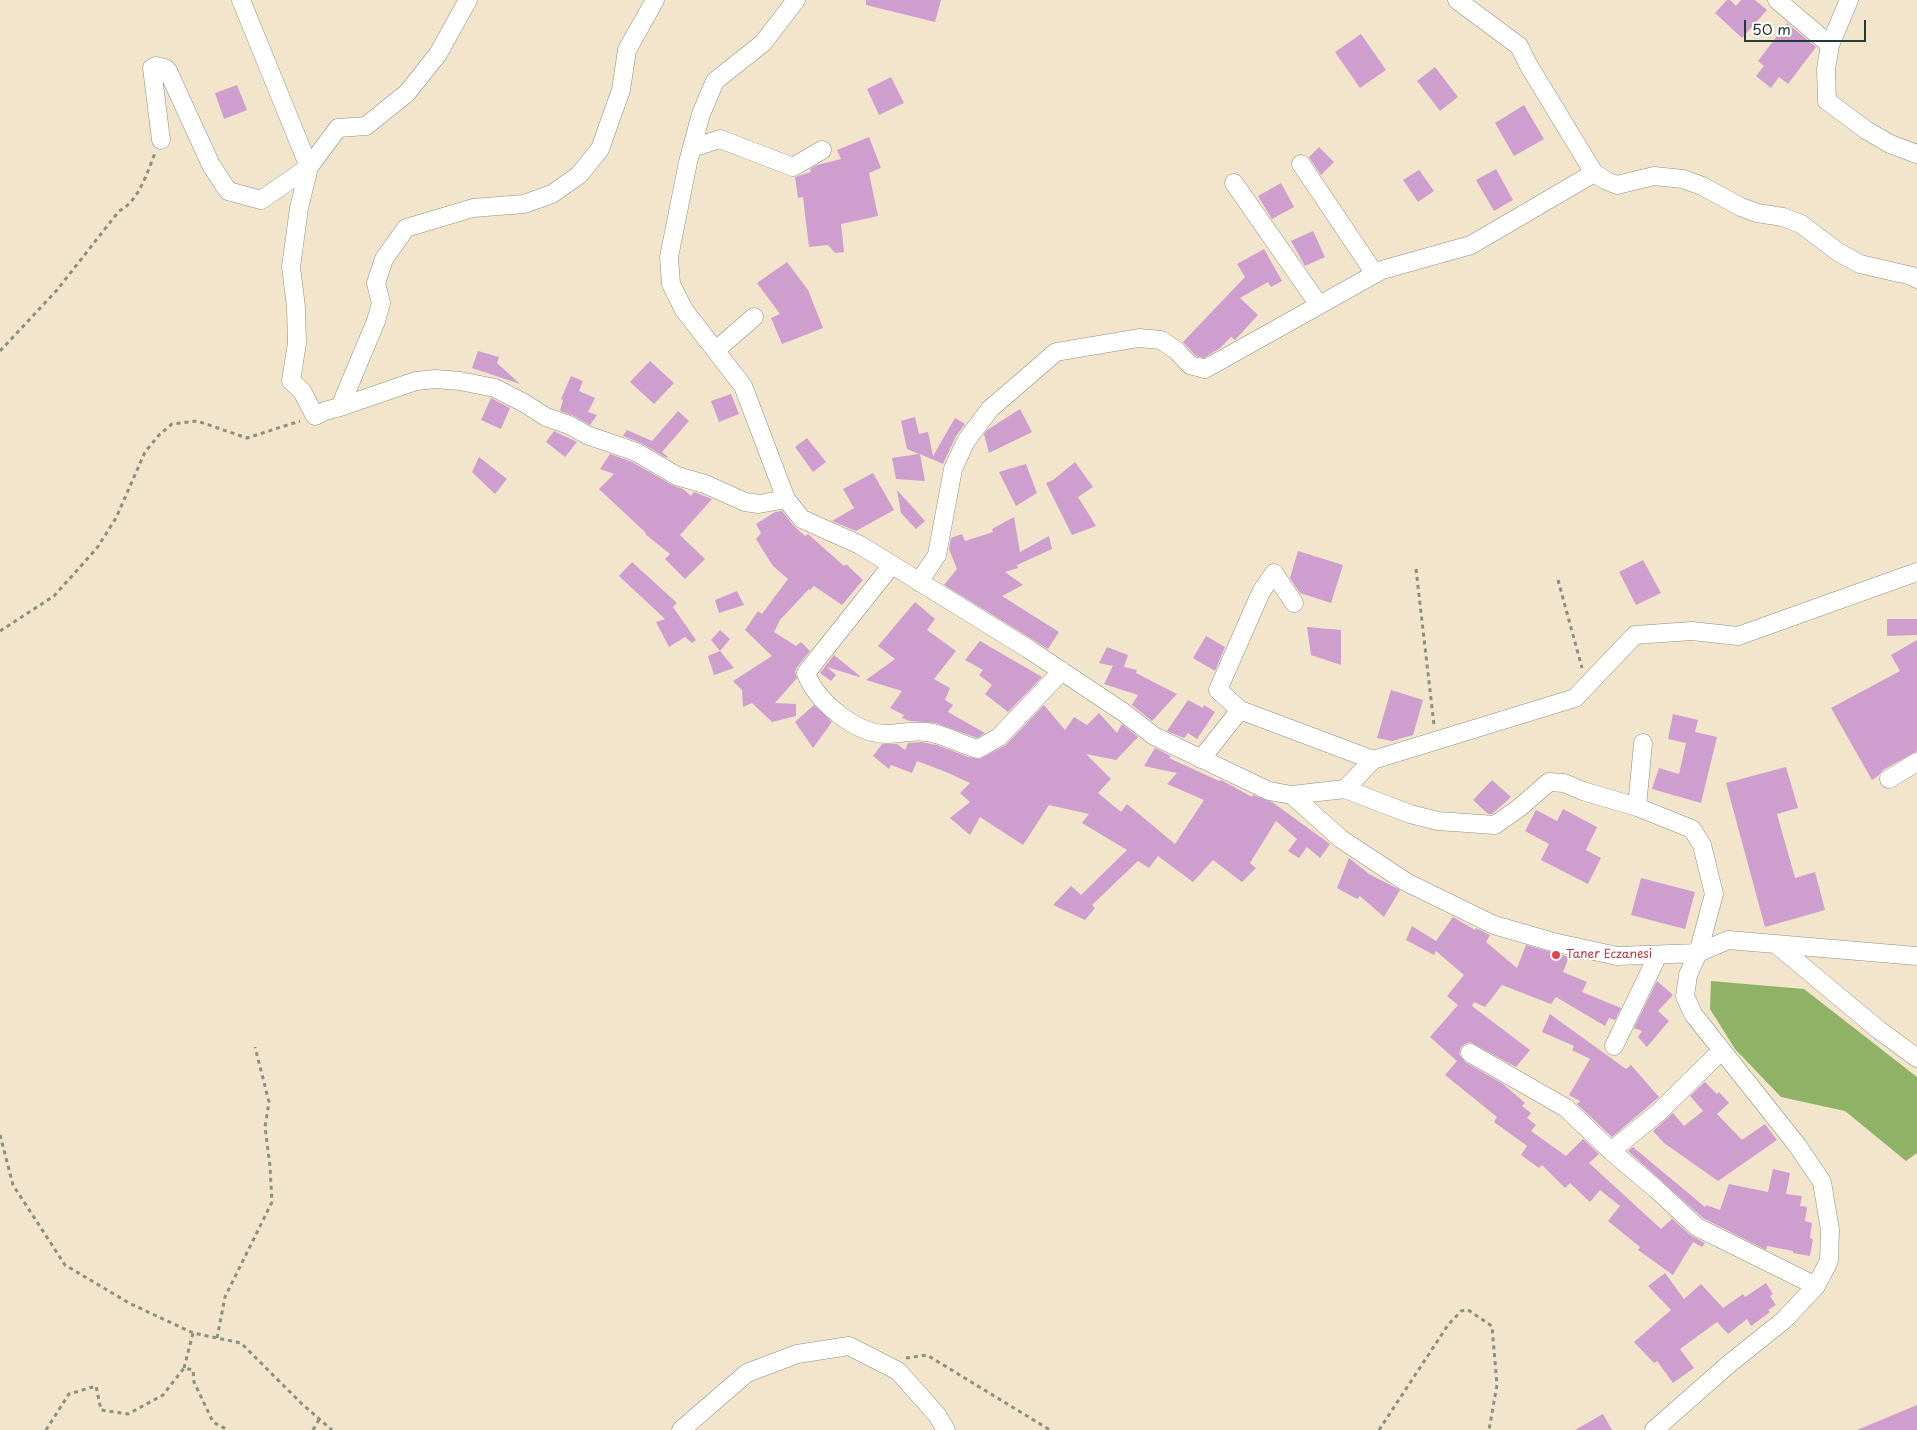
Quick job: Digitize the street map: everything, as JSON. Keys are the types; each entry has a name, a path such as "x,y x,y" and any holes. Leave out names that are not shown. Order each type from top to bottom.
{"street":[{"path":"241,0 309,167 299,208 291,267 296,307 297,343 291,381 302,391 315,416 416,380 460,381 494,388 524,403 546,417 569,425 587,435 636,452 677,476 705,484 745,502 759,504 786,499"},
{"path":"161,140 152,68 156,66 168,71 211,165 228,191 261,200 309,167 338,128 366,126 407,93 438,54 468,0"},
{"path":"340,407 376,322 381,303 376,283 384,259 406,228 473,208 524,204 552,194 579,175 600,149 621,90 627,50 656,0"},
{"path":"796,0 763,42 714,81 701,114 692,148 670,258 671,284 684,310 744,386 786,499 802,519 860,545 1062,671 1154,736 1269,791 1292,795 1345,789 1410,814 1438,820 1495,825 1519,808 1549,782 1564,783 1583,791 1637,807 1692,829 1702,844 1714,894 1698,953 1688,975 1685,996 1693,1014 1797,1145 1822,1182 1830,1230 1829,1261 1816,1286 1784,1320 1729,1364 1654,1430"},
{"path":"1457,0 1519,46 1529,66 1594,173 1606,181 1617,185 1654,176 1683,180 1702,186 1741,207 1757,213 1783,217 1801,224 1838,252 1860,264 1912,276 1917,279"},
{"path":"1777,0 1830,45"},
{"path":"1849,0 1830,45 1826,69 1827,101 1866,130 1890,144 1917,154"},
{"path":"692,148 720,140 793,166 822,150"},
{"path":"1301,164 1375,274"},
{"path":"919,582 937,555 953,468 966,440 990,409 1056,352 1139,338 1161,340 1177,351 1190,365 1205,370 1382,270 1471,245 1594,173"},
{"path":"1234,183 1319,305"},
{"path":"716,350 754,317"},
{"path":"891,566 806,673 813,686 829,705 857,727 868,732 884,734 927,732 938,734 978,749 999,738 1062,671"},
{"path":"1345,789 1373,760 1575,698 1635,635 1692,631 1738,636 1917,572"},
{"path":"1294,603 1274,573 1261,592 1218,690 1240,710 1373,760"},
{"path":"1201,759 1240,710"},
{"path":"1637,807 1643,743"},
{"path":"1889,779 1917,762"},
{"path":"1292,795 1341,839 1406,882 1494,925 1553,942 1617,956 1698,953 1728,940 1917,956"},
{"path":"1777,945 1879,1030 1917,1058"},
{"path":"1614,1046 1658,954"},
{"path":"1611,1151 1659,1112 1722,1051"},
{"path":"1470,1053 1566,1108 1611,1151 1697,1227 1816,1286"},
{"path":"680,1430 747,1373 796,1354 849,1346 898,1371 937,1414 946,1430"}],"path":[{"path":"0,351 58,290 119,211 127,207 144,183 161,140"},
{"path":"0,631 54,596 98,548 116,518 145,452 159,434 172,424 197,421 247,438 315,416"},
{"path":"1416,569 1435,741"},
{"path":"1558,580 1586,686"},
{"path":"217,1338 225,1297 272,1202 265,1126 269,1102 255,1047"},
{"path":"0,1135 14,1185 66,1265 129,1303 193,1333 241,1343 301,1403 332,1430"},
{"path":"1379,1430 1448,1325 1461,1310 1468,1310 1492,1326 1497,1385 1490,1430"},
{"path":"46,1430 69,1394 96,1386 101,1410 128,1414 163,1395 184,1368 193,1333"},
{"path":"878,1361 928,1355 1050,1430"},
{"path":"184,1368 193,1370 194,1382 213,1422 228,1430"},
{"path":"313,1430 320,1418"}],"green space":[{"path":"1711,981 1804,989 1917,1077 1917,1153 1906,1161 1845,1111 1781,1097 1735,1049 1710,1009"}],"building":[{"path":"866,0 941,0 935,22 866,5"},
{"path":"1727,0 1730,0 1736,6 1741,0 1755,0 1767,10 1742,38 1715,13"},
{"path":"1787,23 1816,47 1788,84 1779,77 1771,88 1756,76 1764,66 1758,61"},
{"path":"1361,34 1386,70 1360,88 1335,52"},
{"path":"1435,67 1458,97 1440,111 1417,81"},
{"path":"891,77 904,103 879,115 867,89"},
{"path":"237,85 247,110 224,119 215,93"},
{"path":"1524,105 1544,139 1514,156 1495,123"},
{"path":"869,137 881,168 869,173 878,216 841,224 844,252 835,253 828,245 809,247 803,197 798,198 795,177 811,172 810,169 817,165 841,159 837,150"},
{"path":"1319,147 1334,162 1321,175 1309,157"},
{"path":"1496,169 1513,200 1494,211 1476,180"},
{"path":"1419,170 1434,191 1418,202 1403,180"},
{"path":"1281,183 1294,207 1272,219 1258,196"},
{"path":"1313,231 1325,257 1305,266 1291,241"},
{"path":"1264,249 1282,281 1271,287 1268,282 1240,298 1258,315 1235,340 1231,337 1220,348 1204,358 1196,356 1183,342 1245,277 1237,264"},
{"path":"787,262 808,290 823,328 782,344 771,318 780,314 757,283"},
{"path":"478,351 499,357 497,363 520,384 472,368"},
{"path":"650,361 674,383 654,404 630,382"},
{"path":"571,376 583,381 579,391 595,398 588,412 597,415 590,425 560,411 563,400 561,399"},
{"path":"731,394 739,414 719,422 711,401"},
{"path":"491,398 510,408 501,429 481,420"},
{"path":"1020,409 1032,432 989,453 984,434 987,430"},
{"path":"678,411 689,421 662,452 667,458 641,443 623,436 627,430 652,441"},
{"path":"915,417 919,434 928,432 933,456 955,418 965,424 956,436 943,464 920,454 925,481 896,479 892,458 919,454 907,449 901,421"},
{"path":"554,431 577,442 565,457 546,442"},
{"path":"807,438 826,462 813,472 795,447"},
{"path":"610,454 632,462 672,485 683,489 691,496 694,492 712,499 680,535 705,559 685,579 665,559 670,554 645,534 599,489 614,474 600,469"},
{"path":"479,457 507,479 495,494 472,472"},
{"path":"1075,462 1093,487 1078,497 1096,526 1072,535 1046,483 1053,480"},
{"path":"1026,464 1037,493 1016,506 999,472"},
{"path":"873,473 894,510 856,531 832,521 854,508 843,489"},
{"path":"897,490 925,521 916,529 901,513"},
{"path":"782,511 805,536 808,534 863,580 842,605 814,586 780,620 774,632 796,646 801,642 810,651 797,667 795,672 797,678 775,703 796,704 796,716 772,722 752,703 743,707 742,690 733,681 772,656 745,630 758,611 762,614 788,579 773,566 756,539 761,533 756,524 775,512"},
{"path":"1014,517 1020,552 1049,536 1052,549 1017,565 1018,568 1005,572 1023,585 1002,596 1059,632 1048,649 944,585 957,569 949,549 951,538 962,534 965,541 993,532 992,529"},
{"path":"1298,551 1343,565 1331,603 1300,593 1290,578"},
{"path":"1643,560 1661,593 1636,605 1619,572"},
{"path":"632,562 677,603 673,607 696,640 692,643 685,637 669,647 656,622 665,619 619,576"},
{"path":"737,591 744,605 719,613 715,600"},
{"path":"915,602 935,619 927,630 956,651 934,679 950,688 945,700 953,705 948,712 985,733 977,738 936,723 910,721 902,718 904,715 890,708 902,691 866,680 895,659 878,646"},
{"path":"1887,619 1917,619 1917,635 1887,636"},
{"path":"1307,627 1341,630 1341,665 1311,655"},
{"path":"720,630 730,639 720,651 711,640"},
{"path":"1206,636 1225,647 1215,671 1193,658"},
{"path":"1917,640 1917,751 1883,770 1872,780 1831,708 1900,671 1891,655"},
{"path":"980,641 1042,677 1008,712 985,694 992,685 979,675 983,670 965,660"},
{"path":"1107,647 1128,655 1124,667 1137,670 1136,673 1177,694 1152,721 1132,705 1138,695 1104,684 1113,666 1099,663"},
{"path":"720,651 734,668 714,675 708,656"},
{"path":"834,655 860,676 827,667 836,675 831,681 820,673"},
{"path":"1391,690 1423,700 1413,735 1392,741 1377,738"},
{"path":"1188,700 1203,708 1204,705 1215,712 1197,739 1188,733 1184,738 1167,731"},
{"path":"814,705 832,722 813,748 795,722"},
{"path":"1044,705 1065,730 1074,717 1087,725 1099,713 1117,733 1122,724 1138,737 1116,760 1086,754 1111,779 1098,793 1121,812 1127,804 1175,844 1204,800 1167,784 1177,773 1144,766 1155,748 1171,756 1169,758 1219,781 1221,780 1252,797 1253,795 1272,802 1330,844 1320,858 1307,847 1299,858 1288,851 1297,839 1276,821 1250,863 1256,868 1242,882 1213,860 1193,882 1158,856 1149,868 1138,861 1092,905 1095,908 1085,920 1053,905 1071,886 1081,895 1127,850 1082,823 1089,814 1049,805 1023,845 980,817 970,835 950,818 970,802 960,793 970,783 917,761 912,773 891,765 889,769 873,756 882,744 897,744 905,750 908,743 921,742 937,745 968,757 980,759 1006,745"},
{"path":"1673,714 1698,720 1695,732 1717,737 1701,803 1652,789 1659,768 1679,774 1686,743 1668,739"},
{"path":"1786,767 1798,808 1777,814 1795,878 1815,872 1825,910 1765,927 1726,783"},
{"path":"1492,780 1511,797 1492,814 1488,814 1473,800"},
{"path":"1563,809 1597,827 1586,850 1601,858 1588,884 1541,860 1549,844 1525,831 1536,810 1557,821"},
{"path":"1349,858 1369,874 1400,890 1384,917 1360,896 1357,899 1337,888"},
{"path":"1641,878 1695,892 1685,929 1631,915"},
{"path":"1453,917 1475,930 1476,928 1490,935 1486,942 1517,968 1526,945 1569,957 1563,972 1587,982 1582,992 1621,1008 1615,1020 1609,1018 1605,1026 1556,997 1551,1004 1502,985 1485,1007 1474,1002 1472,1006 1530,1050 1516,1067 1470,1042 1461,1047 1459,1054 1465,1062 1503,1084 1525,1103 1522,1106 1531,1113 1527,1118 1536,1125 1531,1131 1566,1156 1583,1139 1599,1154 1589,1163 1661,1229 1672,1219 1667,1214 1690,1235 1705,1243 1702,1247 1693,1242 1673,1275 1638,1250 1640,1247 1608,1221 1620,1206 1600,1190 1590,1202 1570,1183 1565,1188 1542,1165 1539,1168 1521,1155 1527,1146 1494,1122 1497,1117 1445,1075 1457,1061 1430,1037 1458,1005 1447,996 1464,975 1436,951 1434,955 1406,940 1412,926 1436,941"},
{"path":"1657,981 1673,995 1658,1011 1669,1021 1647,1047 1638,1037 1642,1031 1634,1028"},
{"path":"1550,1014 1626,1069 1631,1065 1659,1097 1612,1137 1577,1104 1580,1101 1569,1095 1590,1059 1572,1050 1574,1046 1542,1032"},
{"path":"1705,1082 1717,1094 1719,1092 1729,1103 1717,1114 1742,1140 1765,1124 1777,1140 1718,1181 1664,1143 1653,1131 1673,1113 1684,1126 1703,1111 1690,1096"},
{"path":"1633,1147 1705,1207 1706,1205 1720,1210 1729,1184 1768,1192 1773,1169 1790,1173 1786,1194 1802,1196 1800,1206 1807,1207 1805,1221 1812,1223 1810,1238 1813,1239 1810,1256 1767,1246 1766,1250 1703,1218 1628,1151"},
{"path":"1665,1273 1684,1299 1701,1284 1723,1308 1743,1294 1745,1297 1766,1283 1773,1294 1770,1296 1776,1305 1768,1310 1770,1312 1751,1326 1747,1319 1728,1334 1717,1322 1680,1349 1694,1368 1673,1383 1657,1361 1654,1363 1634,1342 1671,1310 1648,1286"},
{"path":"1917,1405 1917,1430 1857,1430"},
{"path":"1603,1414 1612,1430 1575,1430"}],"place":[{"name":"Taner Eczanesi","path":"1556,955"}]}
